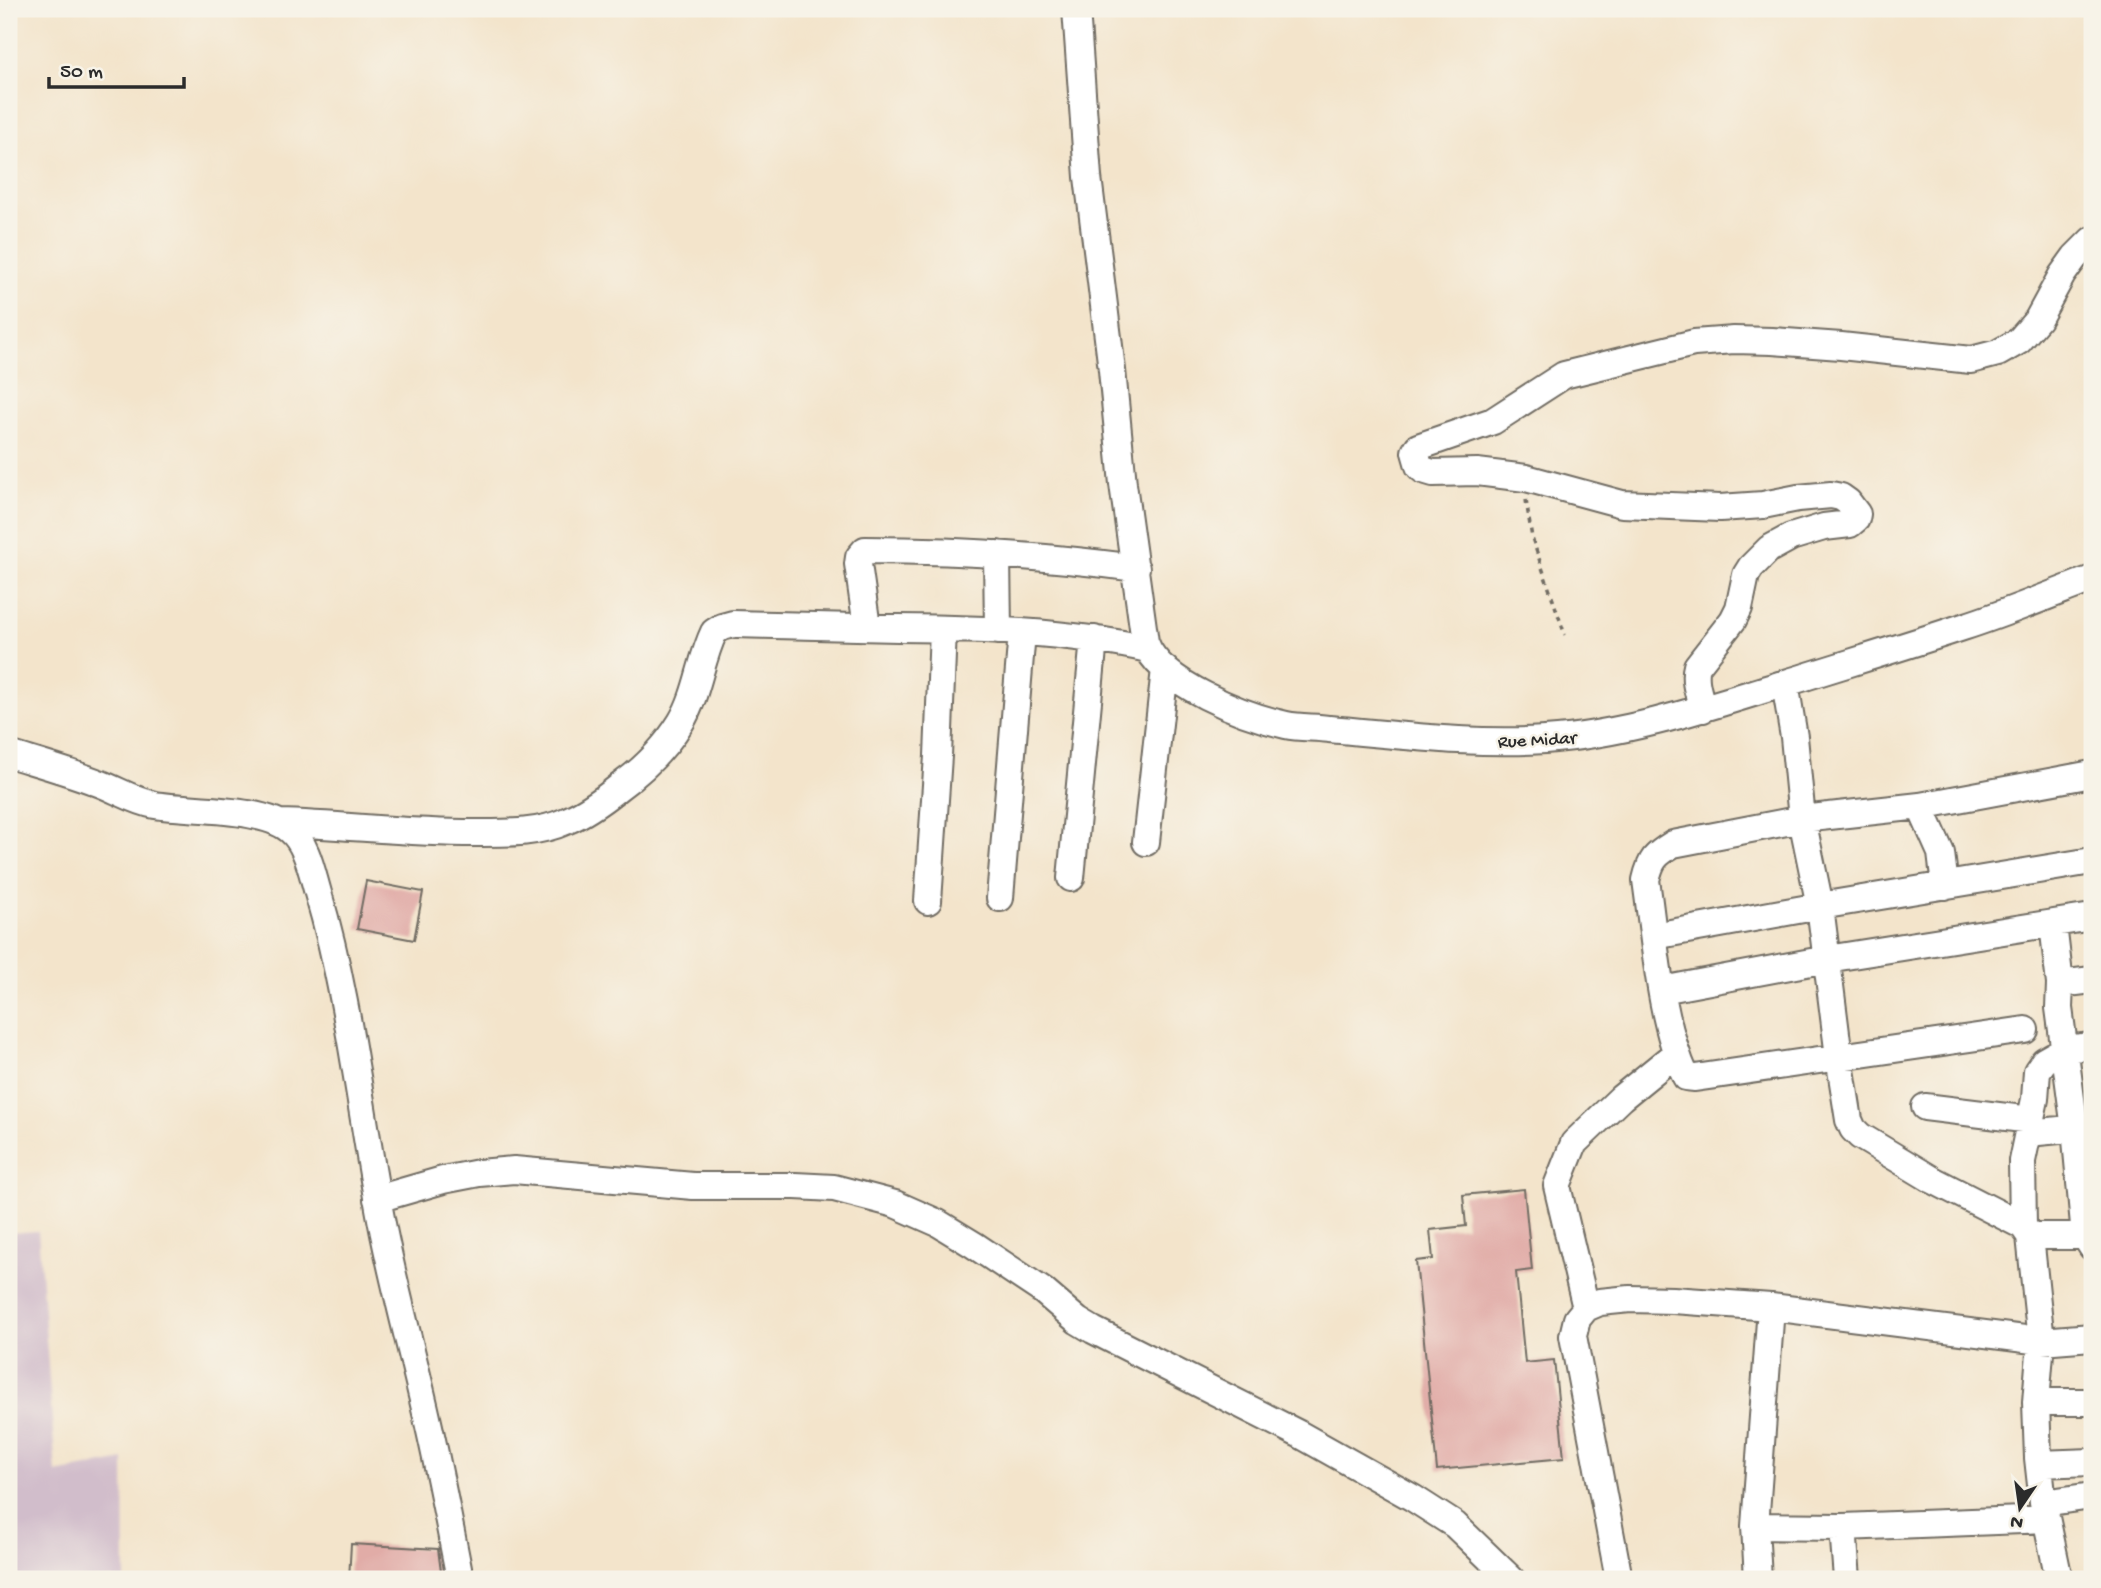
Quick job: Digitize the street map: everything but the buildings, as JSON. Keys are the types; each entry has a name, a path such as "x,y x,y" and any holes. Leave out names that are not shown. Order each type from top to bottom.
{"street":[{"path":"1076,9 1088,177 1123,484 1140,615 1156,659 1146,842"},
{"path":"1703,709 1695,671 1733,620 1751,566 1769,549 1791,537 1824,527 1850,524 1856,519 1854,508 1841,497 1831,495 1720,508 1622,504 1525,478 1477,472 1433,473 1419,466 1415,452 1418,447 1493,421 1564,375 1694,343 1772,341 1971,360 1998,353 2019,341 2038,319 2062,275 2092,240"},
{"path":"867,627 858,564 864,551 922,550 997,554 1136,568"},
{"path":"997,554 1010,631 1000,898"},
{"name":"Rue Midar","path":"1156,659 1177,678 1218,702 1288,725 1489,741 1545,740 1607,732 1703,709 1965,627 2092,579"},
{"path":"9,754 97,782 152,804 249,814 280,823 452,834 513,832 540,829 564,822 615,791 636,774 664,746 691,704 710,642 722,626 733,624 1010,631 1094,639 1156,659"},
{"path":"928,901 943,629"},
{"path":"1071,878 1094,639"},
{"path":"1785,683 1794,737 1802,819 1820,906 1839,1057 1849,1120 1853,1129 1860,1136 1933,1180 2027,1231 2090,1240 2084,1128 2065,1049 2053,924"},
{"path":"2025,1030 1695,1079 1686,1077 1675,1054 1662,990 1646,880 1649,866 1656,855 1673,844 1802,819 1920,806 2092,774"},
{"path":"1920,806 1941,853 1945,886"},
{"path":"280,823 291,830 306,854 327,923 347,1016 377,1199 460,1579"},
{"path":"1654,936 2092,861"},
{"path":"1662,990 1827,959 2092,917"},
{"path":"2060,984 2092,980"},
{"path":"2059,1579 2044,1511 2039,1464 2036,1402 2041,1341 2027,1231 2022,1161 2035,1099 2037,1071 2044,1061 2065,1049 2092,1046"},
{"path":"1587,1308 1557,1186 1574,1143 1621,1098 1675,1054"},
{"path":"1925,1107 2029,1126 2084,1128"},
{"path":"377,1199 455,1178 513,1170 693,1186 834,1188 895,1205 938,1223 974,1245 1043,1291 1078,1321 1299,1434 1413,1498 1455,1525 1511,1579"},
{"path":"1619,1579 1573,1336 1577,1319 1587,1308 1600,1302 1630,1299 1672,1300 1771,1307 2041,1341 2092,1337"},
{"path":"1758,1579 1755,1526 1771,1307"},
{"path":"2036,1402 2092,1402"},
{"path":"2039,1464 2092,1462"},
{"path":"1755,1526 1843,1527 2044,1511 2092,1496"},
{"path":"1843,1527 1847,1579"}],"path":[{"path":"1525,478 1527,514 1532,538 1566,635"}],"shaded area":[{"path":"38,1231 56,1473 124,1460 125,1579 9,1579 9,1233"}]}
